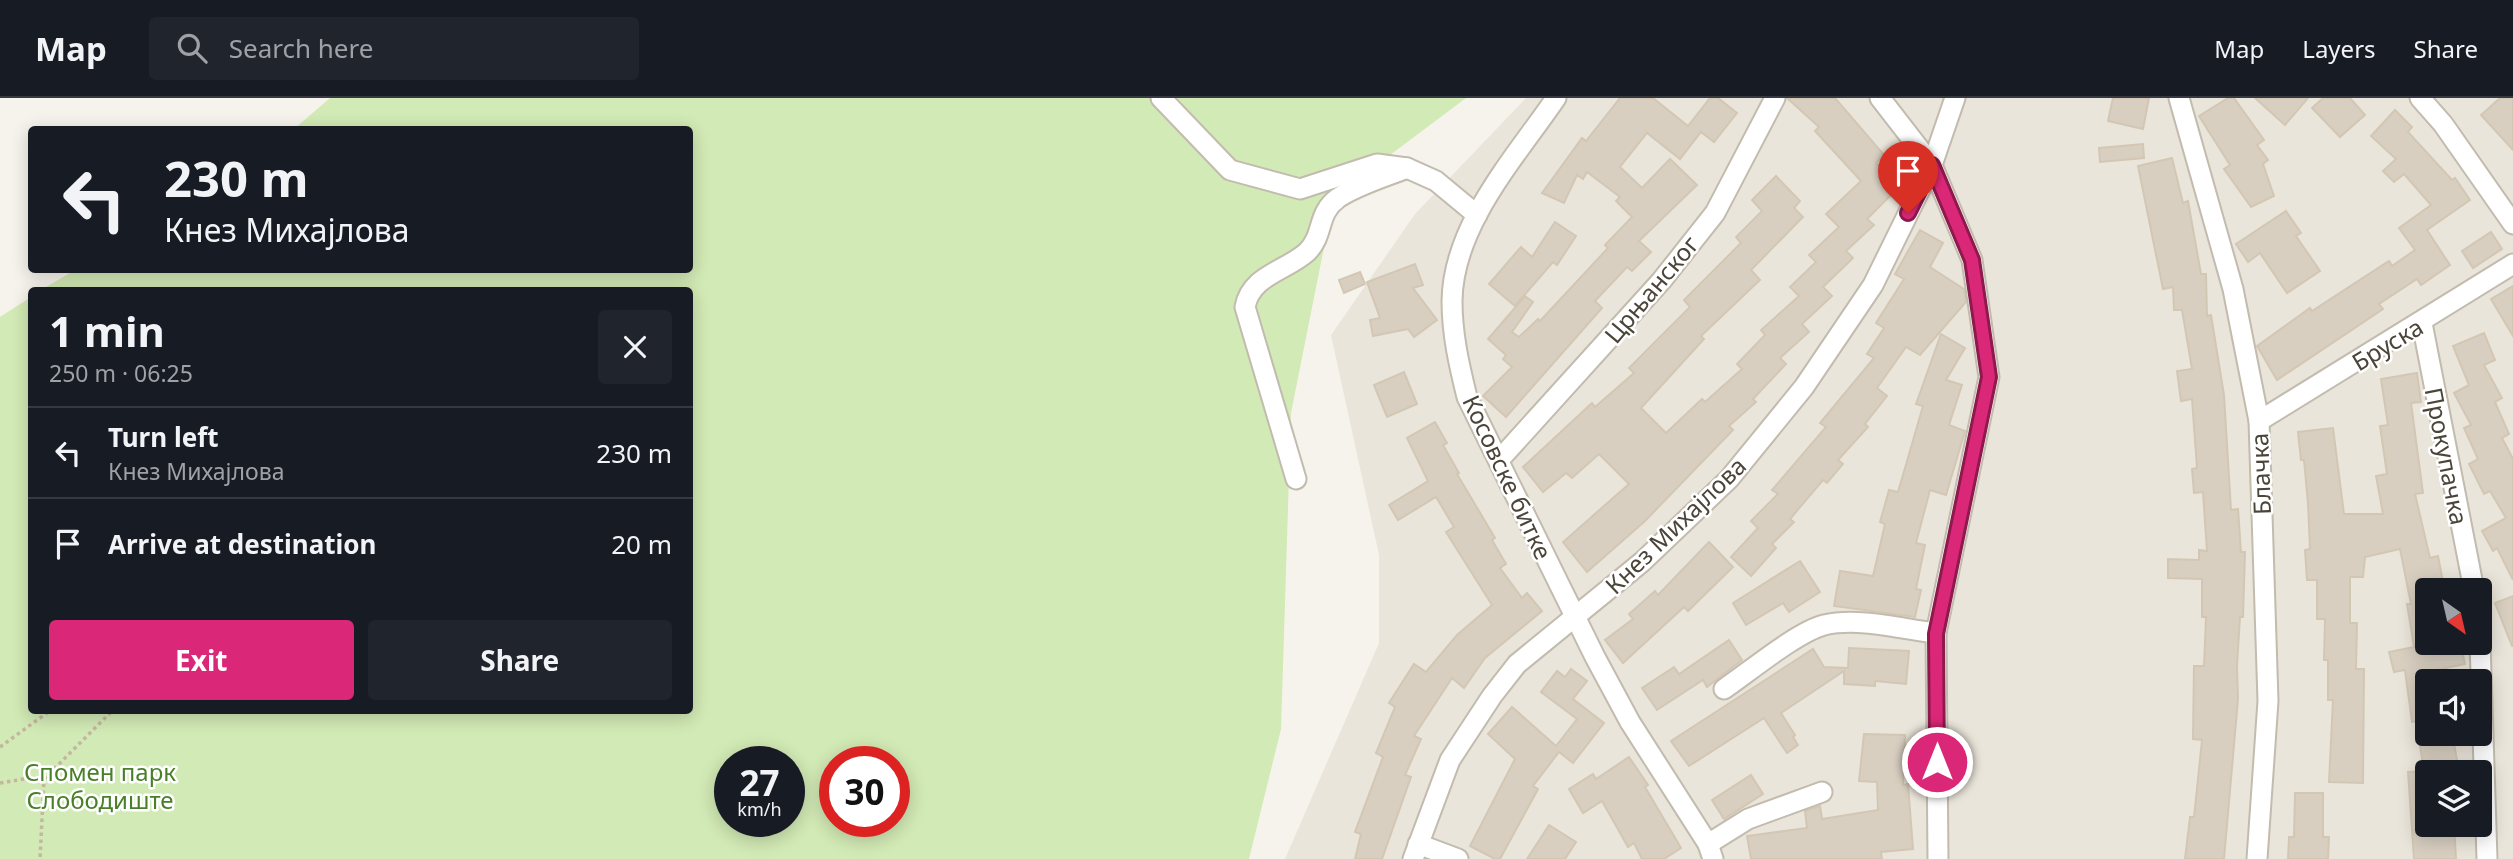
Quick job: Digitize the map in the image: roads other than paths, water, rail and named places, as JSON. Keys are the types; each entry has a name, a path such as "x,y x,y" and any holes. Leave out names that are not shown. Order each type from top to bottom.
{"street":[{"path":"1161,98 1230,170 1300,189 1377,164 1407,168 1436,181 1477,215"},
{"name":"Косовске битке","path":"1556,98 1477,215 1460,255 1452,299 1456,352 1468,397 1630,722 1711,852 1748,819 1822,792"},
{"name":"Црњанског","path":"1500,459 1662,280 1714,213 1774,98"},
{"path":"1880,98 1932,165 1972,260 1989,377 1936,634 1938,859"},
{"name":"Кнез Михајлова","path":"1416,852 1450,760 1484,707 1517,664 1642,562 1729,479 1804,387 1873,285 1932,165 1955,98"},
{"name":"Блачка","path":"2179,98 2233,289 2259,421 2268,701 2257,859"},
{"path":"2420,98 2443,124 2513,225"},
{"path":"1296,479 1245,307 1247,295 1265,277 1305,254 1316,242 1324,210 1340,196 1407,168"},
{"name":"Бруска","path":"2259,421 2422,323 2513,264"},
{"name":"Прокупачка","path":"2422,323 2472,578"},
{"path":"1724,689 1802,636 1823,625 1854,623 1936,634"},
{"path":"2480,655 2487,859"},
{"path":"1416,852 1458,859"}],"park label":[{"name":"Спомен парк Слободиште","path":"100,785"}]}
